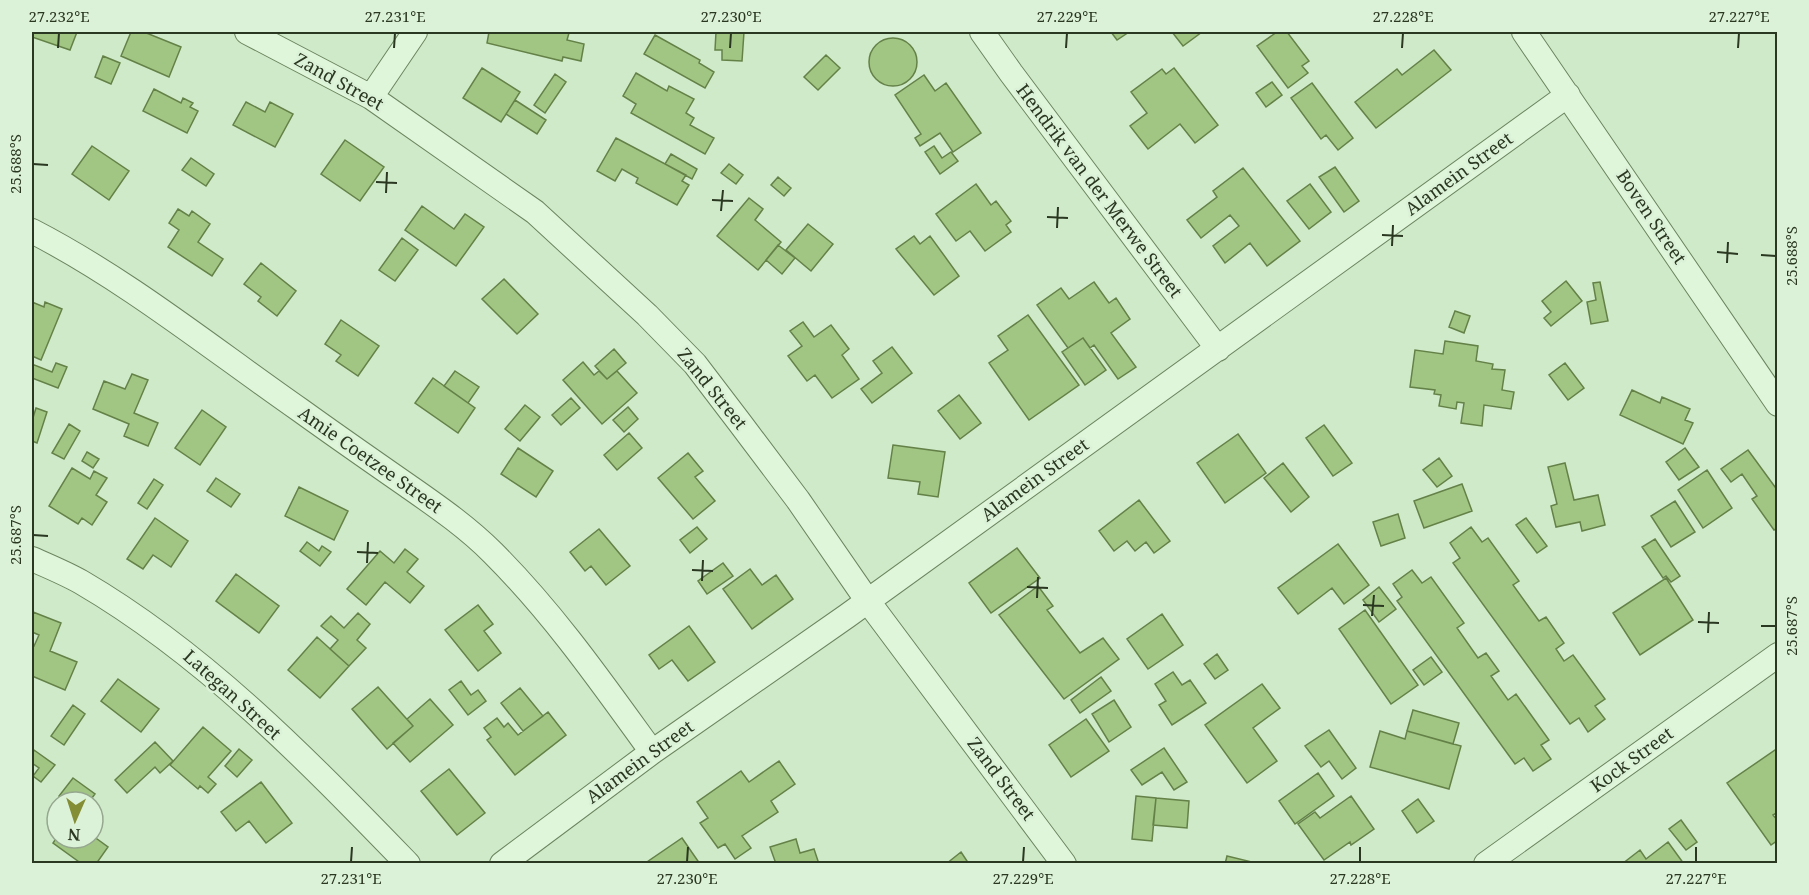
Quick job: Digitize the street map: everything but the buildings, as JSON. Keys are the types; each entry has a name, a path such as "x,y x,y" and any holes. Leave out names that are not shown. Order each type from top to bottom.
{"street":[{"name":"Zand Street","path":"247,32 371,97 535,212 648,315 695,364 721,398 798,500 867,600 1064,864"},
{"path":"371,97 415,32"},
{"name":"Hendrik van der Merwe Street","path":"982,32 1218,349"},
{"name":"Boven Street","path":"1524,32 1778,404"},
{"name":"Alamein Street","path":"502,864 652,752 847,616 1568,95"},
{"name":"Amie Coetzee Street","path":"32,231 60,245 110,276 169,316 468,529 529,589 558,624 652,752"},
{"name":"Lategan Street","path":"32,559 80,581 163,635 225,685 408,864"},
{"name":"Kock Street","path":"1486,864 1778,655"}]}
